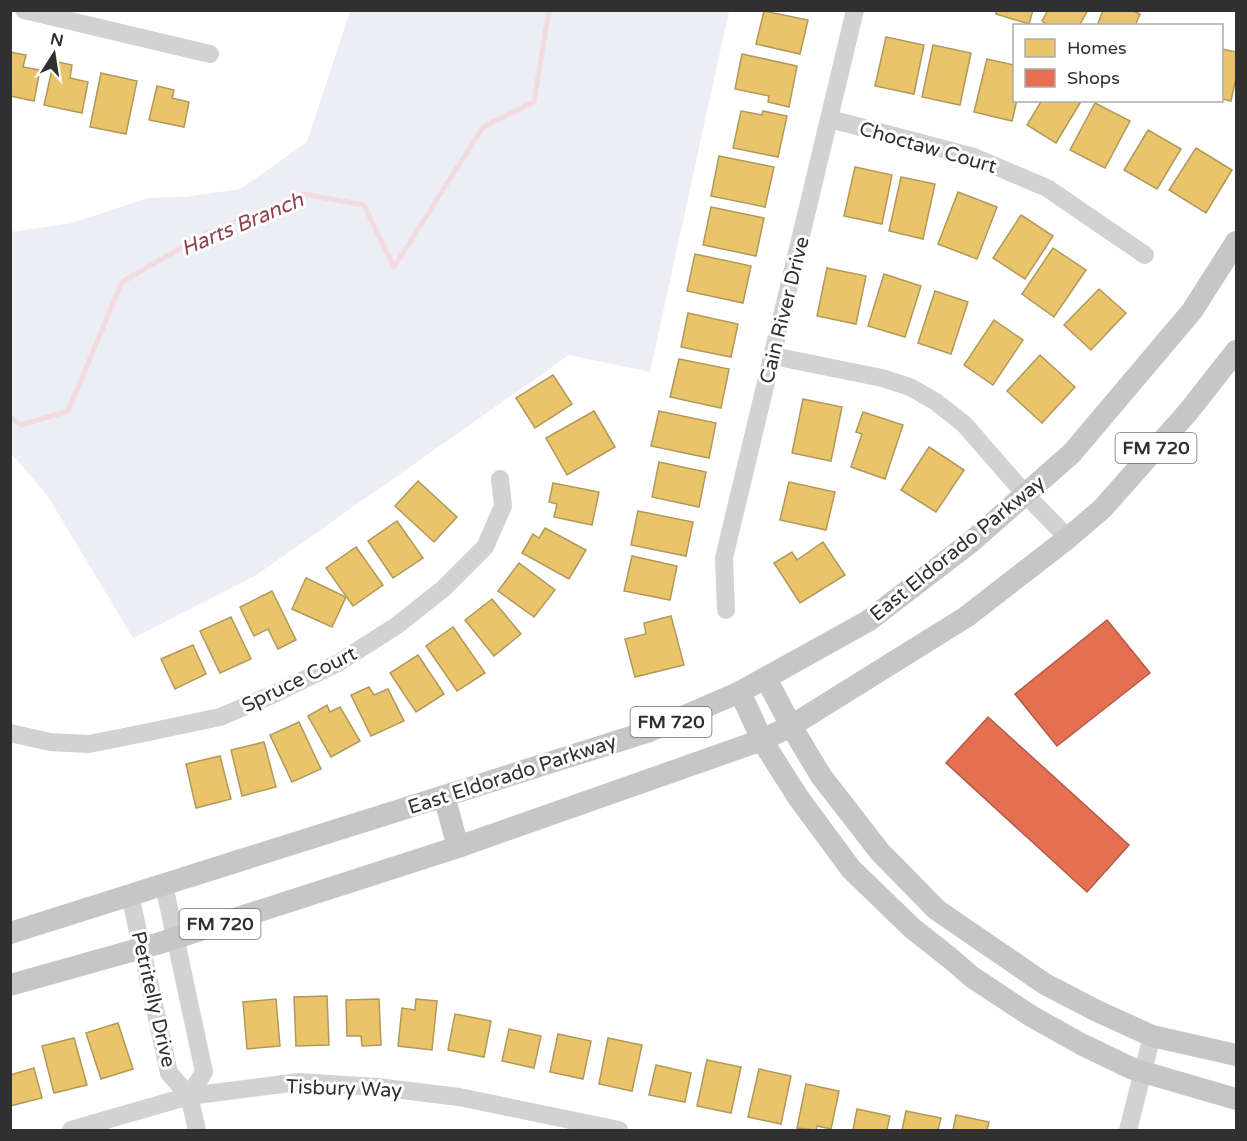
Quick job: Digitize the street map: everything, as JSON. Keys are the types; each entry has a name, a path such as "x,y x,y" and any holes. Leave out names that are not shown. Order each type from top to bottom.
{"main road":[{"name":"East Eldorado Parkway","path":"10,933 650,731 740,693 868,621 971,542 1072,453 1184,320 1236,242"},
{"name":"FM 720","path":"10,985 175,938 458,847 762,740 791,726 966,617 1068,538 1102,509 1188,412 1236,351"},
{"path":"766,678 821,776 880,852 937,910 1045,984 1097,1011 1152,1036 1236,1055"},
{"path":"740,693 762,740 800,800 851,869 912,928 972,977 1031,1016 1081,1044 1143,1072 1236,1099"},
{"path":"444,796 458,847"}],"street":[{"path":"24,10 210,54"},
{"name":"Cain River Drive","path":"726,610 724,558 855,10"},
{"name":"Choctaw Court","path":"830,119 974,158 1047,188 1145,255"},
{"path":"772,356 882,378 910,387 936,402 964,424 1025,494 1068,538"},
{"name":"Spruce Court","path":"10,733 50,742 89,744 144,734 220,717 338,663 396,626 443,589 484,547 503,506 500,479"},
{"name":"Petritelly Drive","path":"164,885 204,1072 189,1096"},
{"name":"Petritelly Drive","path":"130,895 169,1073 189,1096 197,1131"},
{"path":"1128,1131 1152,1036"},
{"name":"Tisbury Way","path":"71,1131 189,1096 299,1082 377,1086 491,1102 619,1131"}],"shaded area":[{"path":"350,11 729,11 650,372 569,355 255,576 133,638 47,495 11,453 11,232 72,223 148,198 185,197 240,189 307,142"}],"building: Homes":[{"path":"996,10 1033,10 1029,24 996,14"},
{"path":"1048,10 1088,10 1080,24 1046,24 1042,21"},
{"path":"1103,10 1131,10 1140,14 1136,24 1098,24"},
{"path":"764,11 808,20 800,54 756,44"},
{"path":"886,37 924,45 914,94 875,86"},
{"path":"933,45 971,53 960,105 922,97"},
{"path":"1223,49 1236,52 1236,78 1231,101 1223,99"},
{"path":"10,52 26,55 23,67 40,70 34,101 10,96"},
{"path":"742,54 797,66 789,107 768,102 769,96 735,89"},
{"path":"987,59 1013,65 1013,102 1017,102 1012,121 974,112"},
{"path":"54,61 72,65 70,78 88,82 82,113 44,105"},
{"path":"101,73 137,81 126,134 90,127"},
{"path":"157,86 174,90 172,98 189,102 184,127 149,120"},
{"path":"1041,102 1080,103 1056,143 1027,125"},
{"path":"1095,103 1130,121 1105,168 1070,150"},
{"path":"741,111 762,115 763,111 787,116 778,157 733,148"},
{"path":"1148,130 1181,149 1157,189 1124,170"},
{"path":"1196,148 1232,170 1206,213 1169,190"},
{"path":"719,156 774,167 765,207 711,196"},
{"path":"855,167 892,175 882,224 844,216"},
{"path":"901,177 935,184 923,239 889,231"},
{"path":"958,192 997,207 977,259 938,244"},
{"path":"711,207 764,218 756,256 703,245"},
{"path":"1021,215 1053,236 1025,279 993,258"},
{"path":"1053,248 1086,270 1054,317 1022,294"},
{"path":"695,254 751,266 743,303 687,291"},
{"path":"827,268 866,276 856,324 817,316"},
{"path":"884,274 921,286 905,337 868,326"},
{"path":"1099,289 1126,313 1091,350 1064,325"},
{"path":"935,291 968,302 951,354 918,343"},
{"path":"688,313 738,324 731,357 681,347"},
{"path":"994,320 1023,340 993,385 964,365"},
{"path":"1040,355 1075,387 1042,423 1007,391"},
{"path":"679,359 729,369 721,408 670,397"},
{"path":"553,375 572,404 535,428 516,398"},
{"path":"803,399 842,407 831,461 792,453"},
{"path":"594,411 615,447 567,475 546,438"},
{"path":"659,411 716,423 709,458 651,446"},
{"path":"863,412 903,425 885,479 851,467 862,434 856,432"},
{"path":"929,447 964,470 936,512 901,490"},
{"path":"659,462 706,472 699,507 652,497"},
{"path":"418,481 457,517 434,542 395,506"},
{"path":"789,482 835,492 826,530 780,520"},
{"path":"553,483 599,492 592,525 554,517 557,504 549,502"},
{"path":"638,511 693,522 686,556 631,545"},
{"path":"397,521 423,558 393,578 368,541"},
{"path":"545,528 586,550 569,579 522,553 533,534 539,538"},
{"path":"823,542 845,575 800,603 774,563 792,552 797,560"},
{"path":"356,547 383,585 353,606 326,568"},
{"path":"632,556 677,566 670,600 624,591"},
{"path":"519,563 555,590 534,617 498,591"},
{"path":"306,578 346,597 332,627 292,609"},
{"path":"272,591 296,640 278,649 268,629 254,636 240,607"},
{"path":"492,599 521,634 494,656 465,620"},
{"path":"671,616 684,665 635,677 625,639 646,634 644,623"},
{"path":"231,617 251,659 220,673 200,631"},
{"path":"453,627 485,673 457,691 426,646"},
{"path":"193,645 206,674 175,689 161,659"},
{"path":"418,655 444,694 416,712 390,673"},
{"path":"369,687 374,695 388,689 404,721 371,736 351,695"},
{"path":"327,705 330,712 340,707 360,741 331,757 308,716"},
{"path":"299,722 321,769 292,782 270,735"},
{"path":"264,742 276,787 242,796 231,750"},
{"path":"220,756 231,799 196,808 186,764"},
{"path":"327,996 329,1045 296,1046 294,997"},
{"path":"276,999 280,1046 247,1049 243,1002"},
{"path":"379,999 381,1045 362,1046 361,1036 347,1036 346,1000"},
{"path":"416,999 437,1001 432,1050 398,1046 402,1008 415,1010"},
{"path":"455,1014 491,1021 484,1057 448,1050"},
{"path":"118,1023 133,1069 101,1079 86,1033"},
{"path":"509,1029 541,1036 534,1068 502,1061"},
{"path":"558,1034 591,1041 583,1079 550,1072"},
{"path":"74,1038 87,1085 54,1093 42,1046"},
{"path":"608,1038 642,1045 632,1091 599,1084"},
{"path":"707,1060 741,1067 731,1113 697,1106"},
{"path":"656,1065 691,1073 685,1102 649,1095"},
{"path":"34,1068 42,1098 10,1106 10,1075"},
{"path":"759,1069 791,1076 781,1124 748,1117"},
{"path":"806,1084 839,1091 831,1129 817,1126 816,1130 797,1128"},
{"path":"857,1109 890,1116 887,1130 853,1130"},
{"path":"906,1111 941,1118 938,1130 902,1130"},
{"path":"956,1115 989,1122 987,1130 953,1130"}],"building: Shops":[{"path":"1107,620 1150,673 1057,746 1015,694"},
{"path":"988,717 1129,845 1087,892 946,763"}],"waterway":[{"name":"Harts Branch","path":"10,417 21,425 68,411 122,282 205,234 303,194 364,205 394,267 483,127 534,102 549,10"}]}
